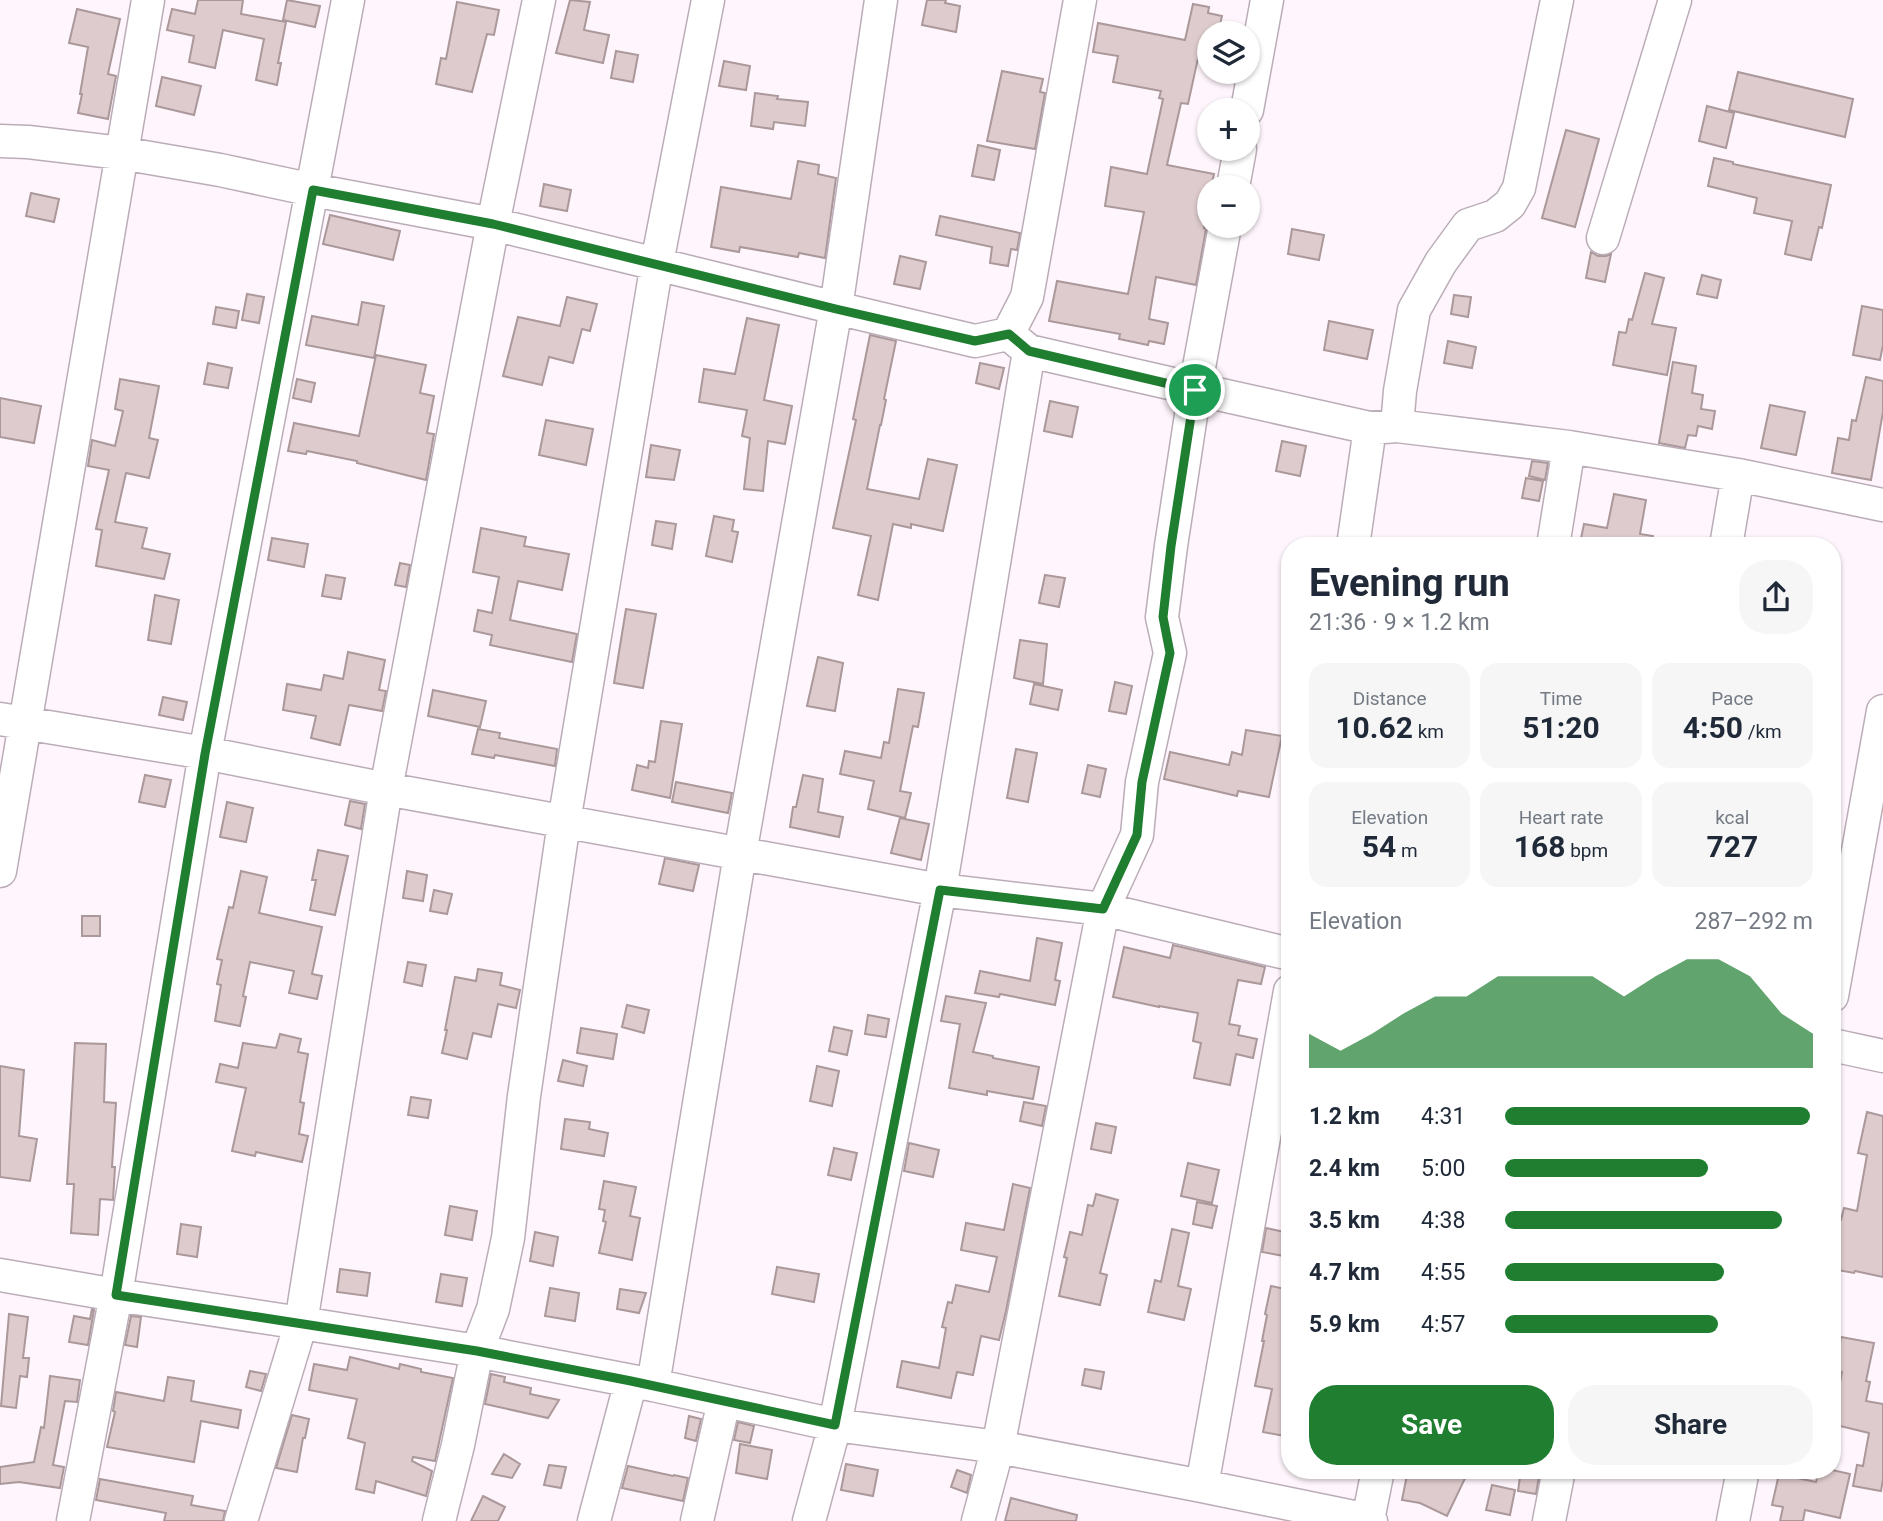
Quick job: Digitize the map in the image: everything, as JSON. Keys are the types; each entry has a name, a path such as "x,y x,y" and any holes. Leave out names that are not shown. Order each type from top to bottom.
{"street":[{"path":"0,871 12,721 148,0"},
{"path":"73,1521 116,1295 205,754 348,0"},
{"path":"241,1521 301,1323 386,789 538,0"},
{"path":"439,1521 477,1351 493,1309 508,1238 524,1096 564,822 657,263 708,0"},
{"path":"594,1521 642,1383 740,854 836,309 881,0"},
{"path":"809,1521 835,1425 940,890 1019,342 1080,0"},
{"path":"1249,98 1267,0"},
{"path":"1355,537 1383,427 1402,379 1414,310 1441,262 1468,225 1494,216 1510,204 1519,188 1557,0"},
{"path":"1603,238 1675,0"},
{"path":"0,141 121,153 493,224 975,341 1019,342 1195,390 1383,427 1569,447 1738,475 1883,505"},
{"path":"978,1521 998,1447 1103,909 1137,835 1142,782 1170,653 1163,617 1171,546 1195,390 1223,238"},
{"path":"1554,537 1569,447"},
{"path":"1728,537 1738,475"},
{"path":"1841,946 1883,711"},
{"path":"12,721 205,754 940,890 1103,909 1281,952"},
{"path":"1202,1486 1281,1042"},
{"path":"1841,1047 1883,1056"},
{"path":"0,1275 477,1351 835,1425 998,1447 1369,1521 1376,1479"},
{"path":"697,1521 724,1401"},
{"path":"1549,1521 1557,1479"},
{"path":"1733,1521 1741,1479"}],"building":[{"path":"198,0 243,0 241,14 286,22 278,63 281,63 277,85 256,80 264,39 223,30 215,68 189,62 194,36 167,30 172,9 195,14"},
{"path":"287,0 320,6 315,27 283,20"},
{"path":"570,0 590,2 584,30 609,35 603,63 556,53"},
{"path":"927,0 946,0 945,3 960,6 956,32 922,25"},
{"path":"457,2 499,10 494,35 487,34 472,92 436,84 441,58 446,59"},
{"path":"1193,4 1209,7 1208,13 1222,16 1221,21 1197,21 1197,63 1188,104 1181,103 1167,165 1214,174 1197,175 1197,238 1204,238 1196,285 1156,277 1149,319 1168,323 1164,344 1149,341 1148,345 1119,339 1120,334 1049,321 1057,281 1128,294 1144,212 1105,206 1111,167 1147,174 1163,99 1159,98 1161,91 1113,82 1118,56 1093,52 1098,23 1185,40"},
{"path":"77,9 120,19 108,74 116,76 108,119 78,113 88,47 69,43"},
{"path":"616,51 638,55 633,82 611,78"},
{"path":"724,61 750,66 746,90 719,86"},
{"path":"1002,71 1043,79 1040,92 1045,93 1035,149 987,141"},
{"path":"1738,72 1853,99 1845,137 1729,110"},
{"path":"162,77 201,86 194,115 156,106"},
{"path":"755,93 778,96 777,99 808,102 805,126 774,122 773,129 751,126"},
{"path":"1707,106 1734,113 1726,148 1699,141"},
{"path":"1566,130 1599,139 1575,227 1542,218"},
{"path":"978,145 1000,150 994,180 972,176"},
{"path":"1714,158 1831,185 1822,228 1819,227 1811,260 1785,254 1792,221 1754,213 1757,198 1708,186"},
{"path":"798,161 819,165 818,174 836,178 825,258 799,253 798,257 740,247 739,252 711,247 721,187 791,199"},
{"path":"544,184 571,190 567,211 540,206"},
{"path":"31,193 59,199 54,222 26,216"},
{"path":"330,215 400,231 393,260 323,244"},
{"path":"940,216 1020,233 1017,250 1011,249 1008,266 990,263 992,247 936,235"},
{"path":"1292,229 1324,235 1319,260 1288,254"},
{"path":"1591,252 1598,256 1611,254 1605,282 1586,278"},
{"path":"900,256 926,262 920,289 894,284"},
{"path":"1645,273 1664,278 1652,324 1676,328 1667,375 1613,365 1619,332 1626,333 1629,319 1632,320"},
{"path":"1702,275 1721,280 1717,298 1697,294"},
{"path":"247,294 264,297 259,323 242,320"},
{"path":"1454,295 1471,297 1468,317 1451,314"},
{"path":"567,297 597,304 590,331 582,329 573,363 549,357 542,385 503,376 518,317 560,326"},
{"path":"362,302 384,306 374,358 306,345 312,316 358,325"},
{"path":"1862,306 1883,310 1880,360 1853,355"},
{"path":"216,307 239,311 236,328 213,324"},
{"path":"747,318 779,325 764,400 792,406 785,444 768,441 763,491 744,489 750,438 742,436 747,410 699,402 704,369 735,374"},
{"path":"1329,321 1373,330 1367,359 1324,350"},
{"path":"870,335 896,341 867,489 919,499 928,459 957,465 943,531 911,524 911,528 893,524 878,600 858,595 871,536 833,528 856,420 853,419"},
{"path":"1448,341 1476,347 1472,368 1444,363"},
{"path":"376,355 426,365 420,393 434,396 427,433 434,434 426,480 357,461 307,451 306,454 288,451 294,423 359,436"},
{"path":"1673,362 1696,366 1692,393 1703,395 1701,409 1715,411 1712,429 1698,426 1696,436 1688,435 1685,448 1659,443"},
{"path":"208,363 232,368 228,388 204,384"},
{"path":"980,363 1004,368 999,389 976,383"},
{"path":"1866,377 1883,381 1883,412 1871,480 1832,473 1838,438 1849,440 1852,420 1856,421"},
{"path":"120,379 159,386 149,438 158,440 149,478 126,473 115,522 147,528 142,548 170,554 164,579 96,566 102,530 96,529 109,470 88,466 92,440 115,446 123,411 115,409"},
{"path":"297,379 315,383 311,402 293,398"},
{"path":"0,398 41,406 34,443 0,437"},
{"path":"1050,401 1078,407 1072,437 1044,431"},
{"path":"1770,405 1805,412 1796,455 1761,448"},
{"path":"546,420 593,429 586,465 539,455"},
{"path":"1282,441 1306,446 1300,476 1276,471"},
{"path":"651,445 680,450 674,480 646,477"},
{"path":"1532,461 1548,463 1545,480 1529,476"},
{"path":"1526,478 1543,481 1539,501 1522,498"},
{"path":"1614,494 1646,500 1640,534 1653,537 1581,537 1584,524 1607,528"},
{"path":"714,516 734,520 732,531 738,532 732,562 706,556"},
{"path":"656,521 676,524 672,549 652,545"},
{"path":"481,528 526,537 524,546 569,554 562,590 518,581 510,620 577,634 572,662 490,645 492,635 474,631 478,610 492,613 499,577 473,572"},
{"path":"272,538 308,544 304,567 268,560"},
{"path":"400,563 410,565 406,587 395,585"},
{"path":"326,575 345,578 341,599 322,596"},
{"path":"1045,575 1065,578 1059,607 1039,603"},
{"path":"155,595 179,600 171,644 148,640"},
{"path":"626,609 656,614 643,688 614,683"},
{"path":"1020,640 1047,644 1043,684 1014,678"},
{"path":"348,652 385,660 379,690 386,691 382,711 349,705 340,745 311,738 316,716 283,710 287,684 321,690 324,675 343,679"},
{"path":"818,657 843,663 835,711 807,706"},
{"path":"1115,682 1132,686 1126,714 1109,711"},
{"path":"1034,684 1062,690 1058,710 1030,704"},
{"path":"898,689 924,693 918,727 913,726 900,791 911,793 905,818 868,809 874,781 840,774 845,751 881,758 884,742 889,743"},
{"path":"433,690 486,701 480,727 428,716"},
{"path":"163,697 187,702 183,720 159,715"},
{"path":"661,721 682,724 670,798 632,790 637,765 648,768 649,761 655,762"},
{"path":"478,729 500,733 499,738 557,749 555,766 495,755 494,758 472,754"},
{"path":"1246,730 1281,736 1269,797 1238,791 1237,796 1164,779 1170,752 1229,765 1232,752 1242,755"},
{"path":"1016,749 1037,753 1028,802 1007,798"},
{"path":"1088,765 1106,769 1100,797 1082,793"},
{"path":"145,775 171,780 165,807 139,802"},
{"path":"803,775 823,779 818,812 843,817 839,837 790,827"},
{"path":"676,782 732,793 728,813 672,802"},
{"path":"350,801 365,804 361,829 345,825"},
{"path":"227,802 253,808 246,842 220,837"},
{"path":"900,818 929,824 921,860 891,853"},
{"path":"318,850 348,856 335,915 310,910"},
{"path":"665,858 699,865 693,891 659,884"},
{"path":"241,871 267,877 259,913 322,927 312,974 322,976 317,999 289,993 294,971 250,962 240,1026 215,1021 221,985 217,984 222,960 217,959 229,907 233,908"},
{"path":"407,871 427,875 423,901 403,898"},
{"path":"434,890 452,894 447,914 430,911"},
{"path":"82,916 100,916 100,936 82,936"},
{"path":"1037,938 1062,943 1055,980 1060,981 1055,1005 1000,994 999,997 975,993 980,971 1030,981"},
{"path":"1173,945 1265,967 1261,984 1238,980 1229,1024 1240,1026 1238,1035 1257,1039 1253,1058 1236,1054 1230,1085 1194,1078 1201,1043 1193,1041 1198,1013 1113,997 1124,947 1170,958"},
{"path":"408,962 426,965 422,986 404,982"},
{"path":"478,969 502,973 500,985 520,990 516,1008 498,1004 491,1037 473,1033 467,1059 442,1053 455,977 476,981"},
{"path":"946,996 986,1003 973,1052 1039,1067 1033,1099 949,1088 960,1024 941,1021"},
{"path":"627,1005 649,1010 644,1033 622,1027"},
{"path":"868,1015 889,1019 886,1037 865,1034"},
{"path":"834,1027 852,1031 847,1055 829,1051"},
{"path":"581,1028 617,1034 613,1059 577,1053"},
{"path":"280,1034 301,1039 298,1052 308,1054 300,1102 304,1103 299,1134 308,1136 302,1162 256,1152 255,1156 232,1151 246,1088 216,1082 220,1064 238,1068 243,1043 276,1048"},
{"path":"75,1043 106,1044 104,1102 116,1103 113,1200 100,1199 98,1235 71,1233 74,1184 67,1184"},
{"path":"563,1060 587,1066 583,1086 558,1081"},
{"path":"0,1066 24,1070 19,1136 37,1139 30,1181 0,1177"},
{"path":"817,1066 839,1071 832,1106 810,1101"},
{"path":"411,1097 431,1100 428,1118 408,1115"},
{"path":"1024,1102 1046,1106 1042,1126 1020,1121"},
{"path":"1867,1112 1883,1116 1883,1277 1841,1271 1841,1220 1844,1208 1857,1211 1867,1155 1858,1153"},
{"path":"565,1119 590,1122 589,1129 608,1133 604,1156 561,1149"},
{"path":"1096,1123 1116,1127 1111,1153 1091,1149"},
{"path":"909,1143 939,1150 933,1177 904,1171"},
{"path":"834,1148 857,1153 851,1180 828,1175"},
{"path":"1188,1163 1219,1170 1212,1203 1181,1196"},
{"path":"604,1181 636,1187 630,1216 640,1218 632,1260 599,1253 606,1222 603,1221 605,1210 599,1209"},
{"path":"1013,1184 1030,1188 999,1340 981,1336 973,1375 957,1372 951,1398 897,1387 902,1361 939,1368 946,1328 942,1327 948,1302 952,1303 956,1285 989,1292 997,1257 961,1250 966,1223 1004,1230"},
{"path":"1096,1194 1118,1200 1100,1273 1107,1275 1100,1305 1059,1296 1070,1232 1082,1235 1088,1205 1093,1206"},
{"path":"1197,1202 1217,1206 1212,1228 1193,1224"},
{"path":"450,1206 477,1211 472,1240 445,1235"},
{"path":"181,1224 201,1227 197,1257 177,1254"},
{"path":"1266,1228 1281,1231 1281,1255 1262,1252"},
{"path":"1172,1229 1189,1233 1178,1286 1191,1289 1184,1320 1148,1312 1155,1280 1161,1282"},
{"path":"535,1232 558,1237 553,1266 530,1261"},
{"path":"777,1267 819,1274 814,1302 772,1294"},
{"path":"340,1269 370,1273 367,1296 337,1292"},
{"path":"441,1274 467,1278 462,1306 436,1302"},
{"path":"1271,1286 1281,1288 1281,1435 1263,1432 1272,1389 1255,1386 1264,1341 1265,1314"},
{"path":"550,1288 579,1293 575,1321 545,1316"},
{"path":"620,1289 646,1293 639,1313 617,1309"},
{"path":"92,1309 88,1345 69,1342 74,1316 90,1319"},
{"path":"9,1314 28,1317 23,1358 29,1358 27,1377 20,1376 16,1408 1,1406"},
{"path":"131,1316 141,1317 137,1347 125,1345"},
{"path":"1841,1337 1874,1343 1866,1381 1870,1382 1866,1401 1883,1404 1881,1491 1853,1486 1857,1465 1863,1466 1869,1433 1841,1426"},
{"path":"350,1357 399,1369 400,1364 421,1369 421,1372 453,1378 435,1461 413,1457 412,1461 432,1471 426,1496 376,1481 374,1493 356,1489 365,1443 348,1438 357,1399 309,1390 314,1364 347,1370"},
{"path":"1085,1369 1104,1372 1101,1389 1082,1385"},
{"path":"250,1371 266,1374 261,1391 246,1387"},
{"path":"491,1374 505,1377 504,1382 531,1388 530,1394 559,1400 548,1418 485,1404"},
{"path":"50,1376 80,1380 77,1402 65,1401 53,1465 64,1467 60,1488 19,1482 0,1484 0,1467 34,1462 41,1427 44,1428"},
{"path":"168,1377 194,1381 191,1401 241,1410 238,1428 201,1421 194,1462 107,1447 115,1412 116,1392 164,1401"},
{"path":"292,1415 309,1419 297,1472 276,1468"},
{"path":"689,1416 701,1419 696,1441 685,1438"},
{"path":"738,1422 754,1426 750,1443 734,1440"},
{"path":"740,1444 772,1450 767,1479 736,1473"},
{"path":"504,1454 520,1464 512,1478 492,1474"},
{"path":"846,1464 878,1470 873,1496 841,1490"},
{"path":"549,1465 566,1467 561,1488 544,1485"},
{"path":"628,1466 688,1478 683,1501 622,1488"},
{"path":"957,1470 971,1475 967,1493 951,1487"},
{"path":"1841,1472 1850,1474 1840,1518 1805,1510 1803,1521 1780,1521 1783,1507 1772,1505 1778,1479 1816,1482 1817,1479 1841,1479"},
{"path":"100,1479 193,1496 191,1505 225,1511 223,1521 164,1521 166,1513 96,1500"},
{"path":"1406,1479 1465,1479 1447,1516 1420,1503 1402,1500"},
{"path":"1520,1479 1538,1479 1536,1494 1518,1491"},
{"path":"1492,1485 1515,1490 1510,1515 1486,1510"},
{"path":"483,1496 505,1507 498,1521 471,1521"},
{"path":"1011,1498 1077,1515 1076,1521 1005,1521"}],"route":[{"path":"313,190 493,224 975,341 1009,334 1029,351 1195,390 1163,617 1170,653 1142,782 1137,835 1103,909 940,890 835,1425 477,1351 116,1295 205,754 313,190"}]}
